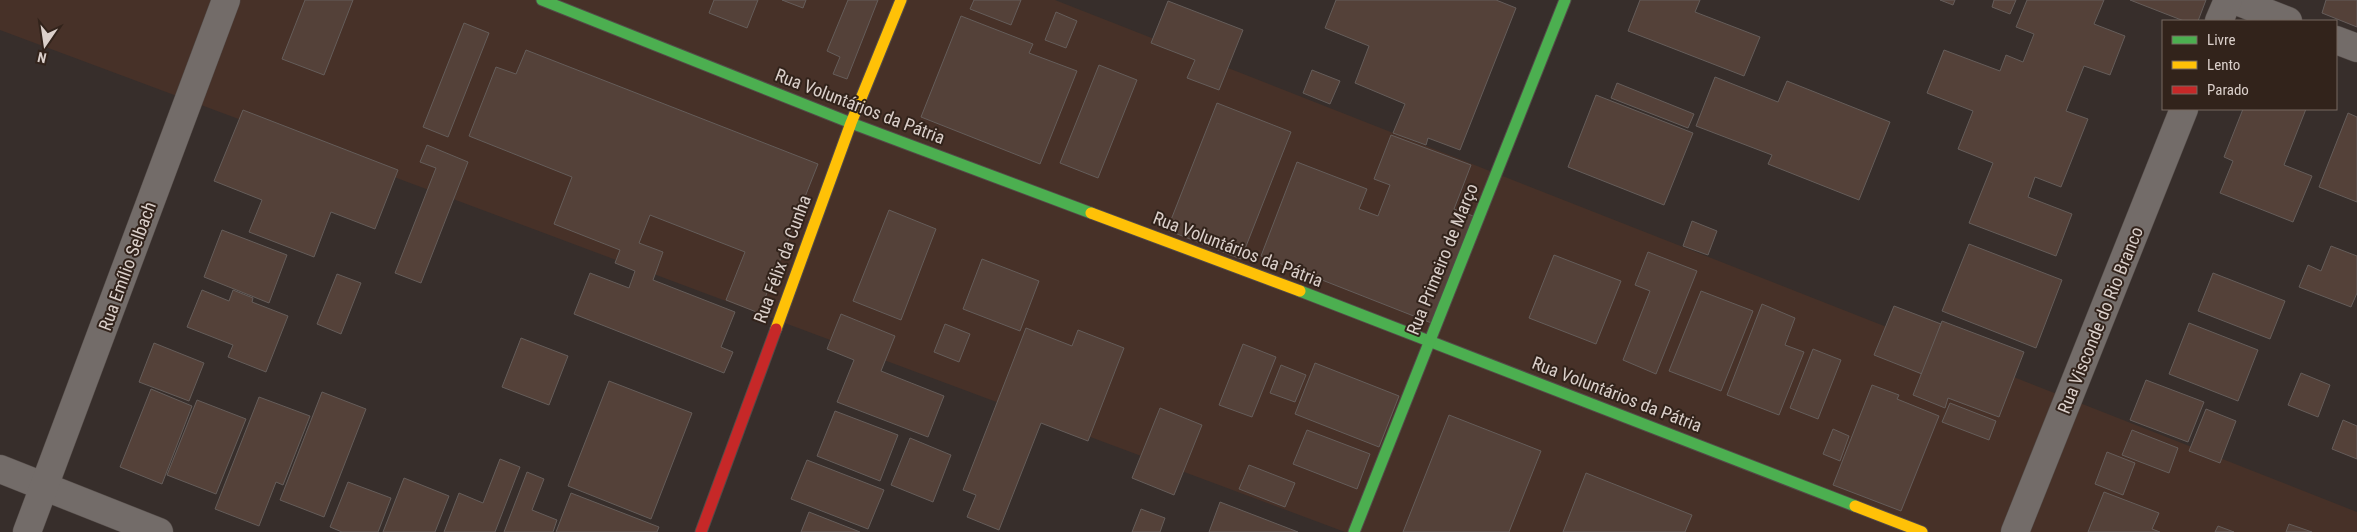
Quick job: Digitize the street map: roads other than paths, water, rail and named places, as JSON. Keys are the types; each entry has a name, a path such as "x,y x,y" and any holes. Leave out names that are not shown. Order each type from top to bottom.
{"main road":[{"name":"Rua Voluntários da Pátria","path":"542,0 851,123 1428,340 1922,532"},
{"name":"Rua Félix da Cunha","path":"701,532 851,123 901,0"},
{"name":"Rua Primeiro de Março","path":"1354,532 1428,340 1565,0"}],"street":[{"name":"Rua Emílio Selbach","path":"27,532 226,0"},
{"path":"2219,20 2228,0"},
{"path":"2234,0 2285,20"},
{"path":"2337,40 2357,48"},
{"name":"Rua Visconde do Rio Branco","path":"2015,532 2184,110"},
{"path":"0,470 159,532"}]}
